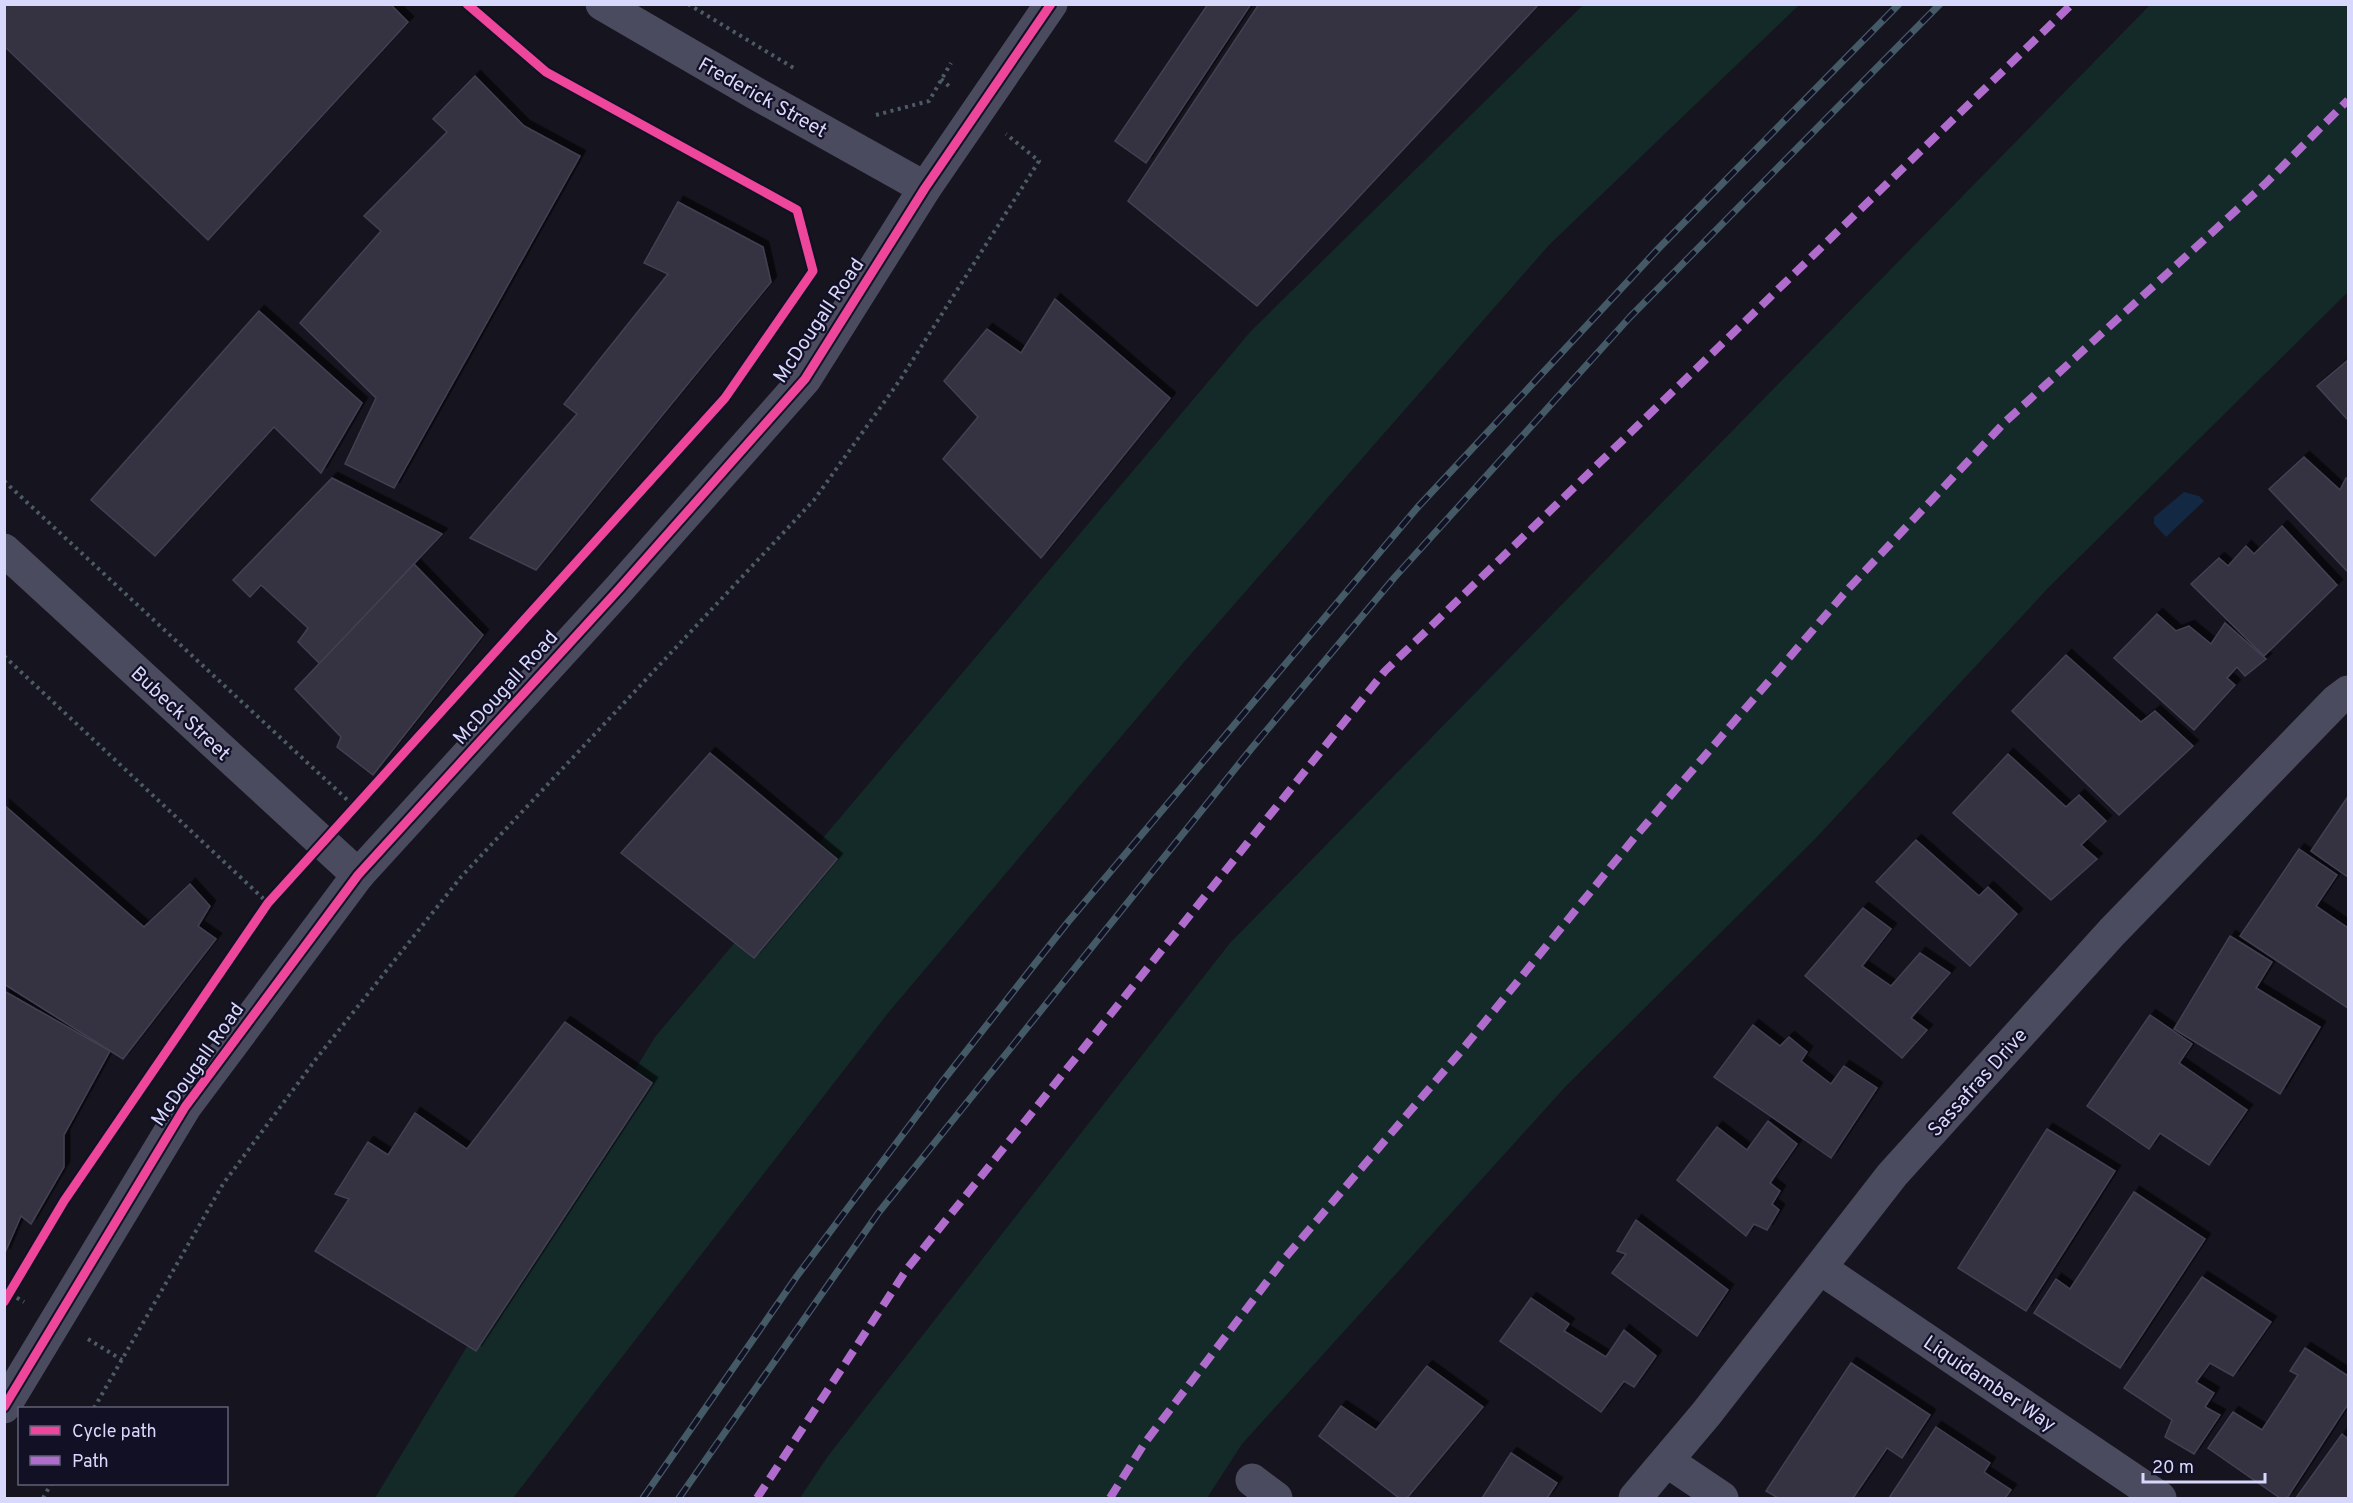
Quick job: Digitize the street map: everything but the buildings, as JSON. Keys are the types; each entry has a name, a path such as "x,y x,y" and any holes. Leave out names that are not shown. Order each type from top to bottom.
{"street":[{"name":"Frederick Street","path":"602,4 925,188"},
{"name":"McDougall Road","path":"4,1407 13,1374 185,1107 358,875 619,589 805,379 925,188 1050,4"},
{"name":"Bubeck Street","path":"4,550 358,875"},
{"name":"Sassafras Drive","path":"1635,1498 1667,1461 1892,1175 2112,932 2336,701 2349,692"},
{"name":"Liquidamber Way","path":"1820,1268 2160,1498"},
{"path":"1667,1461 1722,1498"}],"path":[{"path":"688,4 806,75"},
{"path":"874,116 928,101 951,63"},
{"path":"95,1407 223,1184 316,1059 461,877 814,500 900,380 1039,161 978,111"},
{"path":"4,481 354,806"},
{"path":"4,656 268,903"},
{"path":"322,842 362,797"},
{"path":"261,912 276,894"},
{"path":"4,1302 7,1291 16,1283"}],"green space":[{"path":"1583,5 1799,5 1549,245 1190,655 888,1013 513,1498 375,1498 655,1037 1251,331"},
{"path":"2150,5 2348,5 2348,292 2049,587 1815,839 1566,1086 1242,1444 1207,1498 800,1498 828,1456 1230,943"}],"water":[{"path":"2184,492 2199,496 2204,501 2166,537 2154,524 2154,517"}],"railway":[{"path":"643,1498 797,1276 942,1082 1068,922 1417,508 1658,249 1899,4"},
{"path":"679,1498 879,1212 1251,749 1394,578 1630,317 1940,4"}],"marked path":[{"path":"757,1498 907,1269 1385,671 2072,4"},
{"path":"1110,1498 1144,1444 1285,1258 1462,1050 1635,837 1849,588 2005,422 2265,184 2348,100"}],"cycle path":[{"path":"4,1302 64,1201 268,903 725,398 813,271 797,210 546,72 467,4"},
{"path":"4,1407 185,1107 358,875 619,589 805,379 925,188 1051,4"}]}
